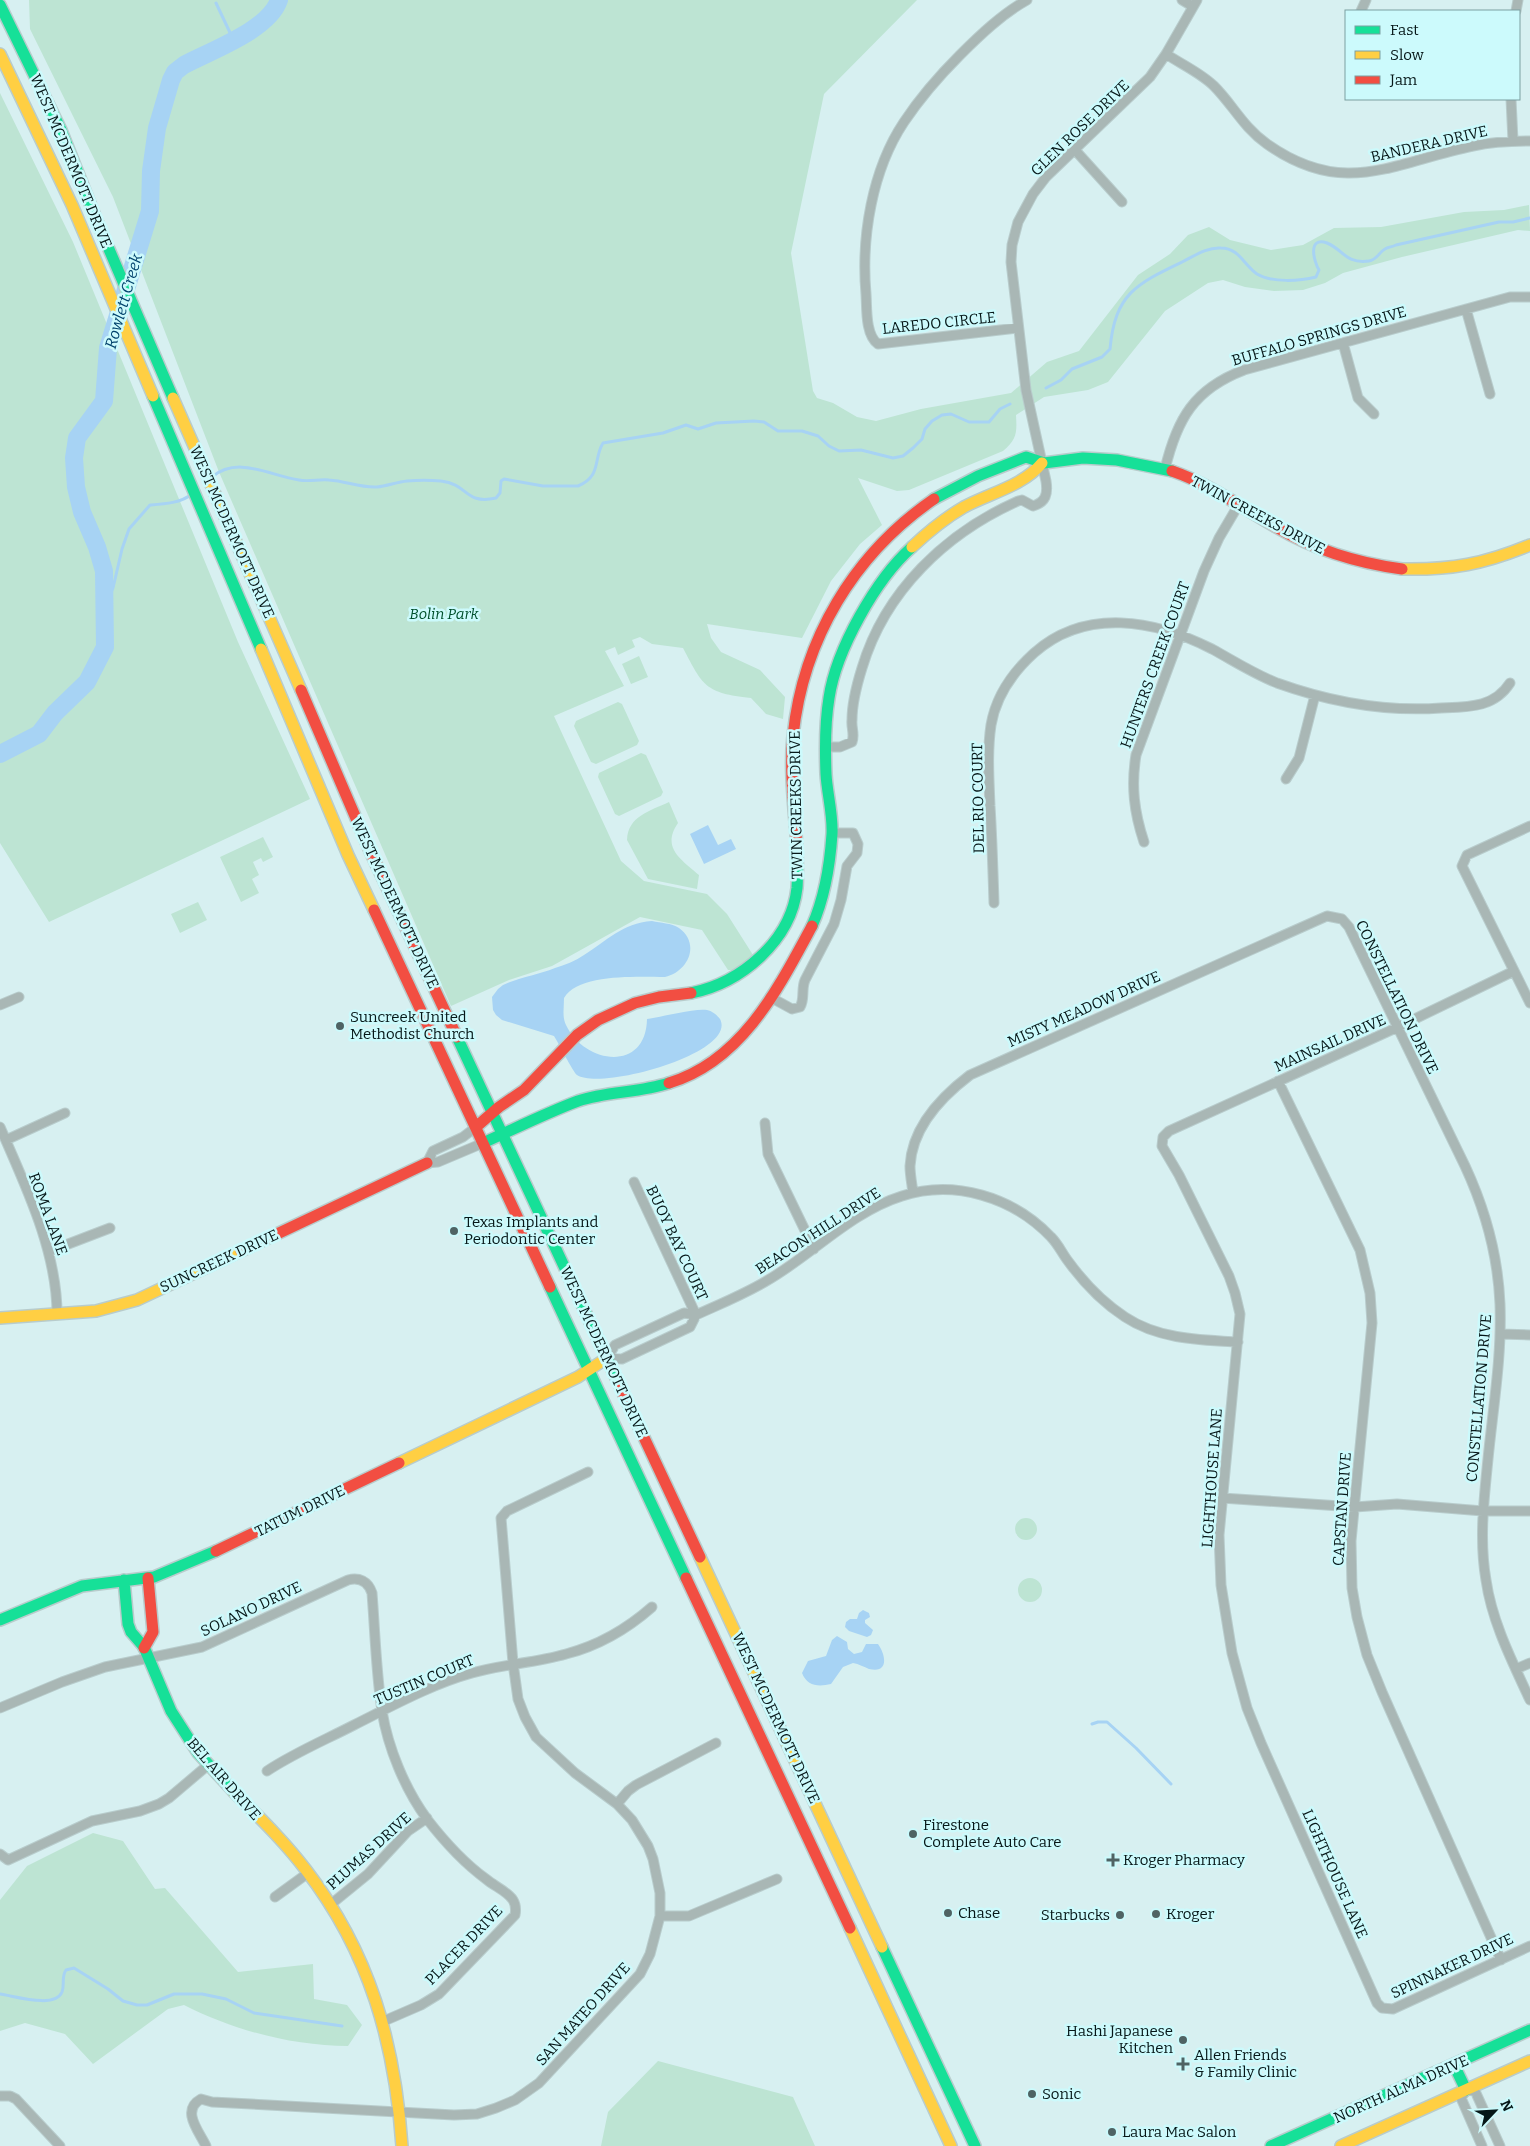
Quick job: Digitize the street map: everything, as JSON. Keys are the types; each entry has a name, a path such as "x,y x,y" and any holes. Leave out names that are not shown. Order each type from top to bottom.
{"main road":[{"name":"WEST MCDERMOTT DRIVE","path":"0,5 49,104 99,226 225,518 255,582 370,851 975,2146"},
{"name":"WEST MCDERMOTT DRIVE","path":"0,54 90,248 348,854 951,2146"},
{"name":"TWIN CREEKS DRIVE","path":"476,1127 523,1090 582,1031 606,1015 629,1005 657,997 701,991 726,982 749,967 768,949 787,919 796,895 794,729 807,667 819,635 833,606 877,547 908,518 964,482 1026,457 1042,463 1089,458 1130,461 1165,469 1192,478 1312,546 1352,561 1387,568 1423,570 1456,568 1504,556 1530,545"},
{"name":"TWIN CREEKS DRIVE","path":"483,1143 579,1101 619,1092 658,1087 677,1081 700,1071 722,1056 740,1040 788,971 813,924 824,888 832,834 825,747 829,696 846,641 880,584 903,555 938,524 972,503 1033,474 1042,463"},
{"name":"SUNCREEK DRIVE","path":"0,1318 96,1311 137,1300 427,1164"},
{"name":"TATUM DRIVE","path":"0,1620 82,1586 148,1578 165,1574 571,1381 607,1358"},
{"path":"146,1653 153,1632 148,1578"},
{"name":"BEL AIR DRIVE","path":"124,1580 130,1629 146,1653 154,1675 182,1730 208,1765 308,1873 347,1933 361,1962 384,2021 398,2087 402,2146"},
{"path":"895,2024 915,2015"},
{"name":"NORTH ALMA DRIVE","path":"1271,2146 1530,2030"},
{"name":"NORTH ALMA DRIVE","path":"1341,2146 1530,2061"},
{"path":"1454,2065 1466,2090"}],"street":[{"name":"LAREDO CIRCLE","path":"1018,328 878,344 871,337 865,284 869,218 888,150 903,123 942,73 974,41 1013,8 1027,0"},
{"path":"1182,0 1194,3"},
{"name":"GLEN ROSE DRIVE","path":"825,747 840,747 852,742 854,737 852,719 854,698 862,667 883,620 898,594 926,561 973,524 1018,500 1033,506 1044,501 1047,489 1026,390 1011,262 1012,245 1018,222 1033,194 1046,177 1142,87 1166,54 1194,3"},
{"name":"BANDERA DRIVE","path":"1166,54 1212,84 1238,117 1265,143 1298,162 1312,167 1349,174 1370,173 1407,165 1472,146 1530,141"},
{"path":"1511,100 1513,141"},
{"path":"1075,150 1122,202"},
{"name":"BUFFALO SPRINGS DRIVE","path":"1165,469 1180,422 1198,398 1214,384 1244,370 1510,297 1530,297"},
{"path":"1466,309 1490,394"},
{"path":"1343,343 1358,398 1374,414"},
{"name":"HUNTERS CREEK COURT","path":"1144,842 1132,794 1136,755 1211,554 1238,504"},
{"name":"DEL RIO COURT","path":"994,903 988,755 995,710 1011,679 1040,648 1060,636 1083,627 1107,622 1132,622 1153,626 1212,649 1251,672 1315,695 1356,704 1392,709 1464,707 1495,700 1503,694 1510,683"},
{"path":"1286,779 1299,758 1315,695"},
{"path":"1530,826 1467,855 1462,862 1463,870 1530,1003"},
{"path":"770,997 792,1009 800,1007 803,1002 805,980 834,924 841,900 847,866 856,852 858,844 853,833 832,834"},
{"name":"MISTY MEADOW DRIVE","path":"913,1193 910,1166 914,1145 923,1124 949,1090 970,1075 1327,916 1338,916"},
{"name":"CONSTELLATION DRIVE","path":"1338,916 1349,927 1478,1196 1490,1238 1497,1272 1500,1334 1483,1511 1485,1579 1490,1604 1498,1628 1530,1700"},
{"name":"MAINSAIL DRIVE","path":"1162,1142 1169,1130 1398,1027 1514,971"},
{"path":"0,1005 19,998"},
{"name":"CAPSTAN DRIVE","path":"1278,1081 1360,1250 1370,1293 1372,1323 1351,1541 1352,1588 1357,1617 1368,1655 1382,1692 1501,1960"},
{"path":"6,1140 65,1113"},
{"path":"765,1123 768,1154 814,1249"},
{"name":"ROMA LANE","path":"0,1127 50,1251 57,1289 57,1314"},
{"name":"SUNCREEK DRIVE","path":"427,1164 433,1151 464,1137 476,1127"},
{"name":"LIGHTHOUSE LANE","path":"1162,1142 1164,1151 1179,1175 1235,1293 1240,1314 1219,1535 1221,1585 1232,1653 1247,1708 1261,1743 1373,1994 1379,2006 1385,2010"},
{"name":"SUNCREEK DRIVE","path":"427,1164 438,1162 483,1143"},
{"name":"BUOY BAY COURT","path":"634,1182 696,1315"},
{"name":"BEACON HILL DRIVE","path":"696,1315 690,1327 622,1359 607,1358 615,1345 684,1313 696,1315 768,1281 862,1215 884,1202 913,1193 948,1190 984,1195 1016,1209 1042,1228 1052,1238 1082,1279 1100,1298 1126,1318 1155,1331 1179,1337 1238,1342"},
{"path":"50,1251 110,1228"},
{"path":"1500,1334 1530,1335"},
{"name":"SAN MATEO DRIVE","path":"206,2146 192,2117 191,2109 193,2103 201,2099 212,2102 454,2115 477,2114 515,2100 539,2083 640,1974 650,1954 660,1916 658,1874 648,1846 632,1820 617,1804 575,1773 536,1737 518,1699 513,1663 501,1528 503,1515 507,1511 588,1472"},
{"path":"1222,1498 1355,1507 1397,1504 1483,1511 1530,1511"},
{"name":"SOLANO DRIVE","path":"0,1708 146,1653 202,1647 348,1580 363,1580"},
{"name":"PLACER DRIVE","path":"363,1580 372,1592 382,1711 405,1781 427,1818 468,1864 510,1896 515,1905 515,1915 438,1994 421,2005 384,2021"},
{"name":"TUSTIN COURT","path":"267,1771 282,1761 382,1711 470,1673 513,1663 565,1655 592,1645 636,1621 652,1607"},
{"path":"1516,1669 1530,1663"},
{"path":"617,1804 636,1785 716,1743"},
{"path":"0,1854 8,1860 92,1821 140,1811 159,1804 169,1798 208,1765"},
{"name":"PLUMAS DRIVE","path":"330,1905 368,1874 408,1831 427,1818"},
{"path":"275,1897 308,1873"},
{"path":"660,1916 689,1916 777,1879"},
{"name":"SPINNAKER DRIVE","path":"1385,2010 1392,2009 1530,1946"},
{"path":"1482,2146 1461,2098 1466,2090 1475,2091 1500,2146"},
{"path":"0,2096 10,2096 16,2099 60,2146"}],"green space":[{"name":"Bolin Park","path":"29,0 917,0 824,94 791,253 813,391 817,398 833,403 857,417 876,421 921,409 1011,393 1047,362 1079,351 1138,275 1170,254 1188,235 1209,227 1230,240 1271,250 1303,245 1334,228 1381,227 1464,212 1504,210 1529,205 1530,231 1518,230 1402,257 1343,273 1325,283 1303,290 1274,291 1245,287 1223,280 1208,283 1165,311 1108,382 1088,390 1044,397 1016,415 1014,439 1003,451 909,490 897,491 858,478 882,525 860,544 831,581 802,638 707,624 711,638 721,652 760,670 785,697 783,719 766,714 751,698 724,693 707,685 701,679 683,648 652,644 640,637 632,640 635,647 618,655 615,647 605,651 624,686 554,716 621,861 644,881 707,894 727,914 753,955 734,970 728,970 702,930 640,917 552,966 509,980 451,1006 219,472 113,197 30,29"},
{"path":"0,93 73,242 238,642 310,799 49,922 0,843"},
{"path":"639,656 648,677 631,684 622,664"},
{"path":"618,702 622,704 639,741 637,745 596,764 591,762 574,726 576,721"},
{"path":"641,753 646,755 663,792 661,796 619,816 615,814 598,777 599,773"},
{"path":"669,802 678,823 673,832 672,846 680,858 699,875 697,889 648,879 627,840 631,825 641,815"},
{"path":"263,837 273,857 263,862 261,858 253,862 259,875 252,879 259,893 241,902 220,857"},
{"path":"198,902 207,920 180,933 171,914"},
{"path":"1026,1518 1034,1521 1037,1529 1034,1537 1026,1540 1018,1537 1015,1529 1018,1521"},
{"path":"1030,1578 1039,1581 1042,1590 1039,1599 1030,1602 1021,1599 1018,1590 1021,1581"},
{"path":"93,1833 123,1841 155,1889 165,1888 238,1972 313,1964 314,1999 347,2005 362,2025 348,2046 306,2043 263,2035 222,2022 184,2005 168,2009 93,2064 65,2034 25,2023 0,2031 0,1900 27,1866"},
{"path":"658,2061 793,2097 815,2146 601,2146 608,2112"}],"water":[{"path":"708,825 718,845 731,839 736,849 704,864 690,834"},
{"path":"652,921 676,926 686,934 690,949 689,957 685,964 673,974 665,977 610,978 582,984 571,990 564,998 565,1022 575,1038 586,1048 599,1054 613,1057 626,1055 636,1048 644,1036 647,1019 694,1010 711,1011 720,1019 720,1032 709,1044 689,1056 664,1066 638,1073 612,1078 591,1079 577,1075 554,1036 502,1020 493,1010 492,997 503,985 570,963 623,929 641,922"},
{"path":"863,1610 869,1613 870,1617 865,1620 865,1623 873,1630 871,1635 867,1637 849,1631 845,1627 846,1622 850,1619 857,1619 859,1613"},
{"path":"837,1636 847,1642 848,1649 854,1654 862,1652 866,1644 878,1644 883,1653 883,1666 875,1670 853,1663 843,1667 831,1684 817,1685 810,1683 802,1673 808,1661 826,1656 832,1640"}],"waterway":[{"name":"Rowlett Creek","path":"0,754 39,734 55,713 87,682 105,647 104,571 97,547 82,512 76,487 74,458 77,438 104,401 108,348 150,211 151,171 157,128 171,80 175,72 184,65 252,30 264,21 273,11 279,0"},
{"path":"216,3 233,39"},
{"path":"1046,388 1061,380 1072,369 1102,357 1110,349 1117,315 1123,303 1140,285 1206,250 1221,248 1232,251 1252,270 1263,277 1278,280 1302,279 1316,277 1319,270 1314,256 1314,246 1317,243 1327,243 1355,260 1369,261 1385,249 1396,245 1499,222 1513,222 1530,218"},
{"path":"212,477 222,471 243,467 299,480 329,480 371,487 407,481 437,481 457,486 478,499 486,499 496,498 500,493 501,481 504,479 543,486 578,486 586,482 594,472 603,443 663,433 686,425 698,429 716,423 764,422 778,431 802,431 818,436 829,446 839,451 861,450 893,458 903,456 913,448 922,439 925,429 932,421 942,415 951,414 969,422 989,422 1000,409 1010,404"},
{"path":"104,609 113,588 122,549 129,529 150,505 178,501 192,494"},
{"path":"1092,1724 1107,1722 1136,1748 1171,1784"},
{"path":"0,1994 34,2000 51,2000 58,1997 62,1992 66,1970 74,1968 108,1989 123,2001 137,2005 147,2005 174,1994 202,1994 226,1999 254,2013 342,2026"}],"traffic: fast":[{"path":"0,5 61,130 99,226 173,398"},
{"path":"153,396 261,649"},
{"path":"934,499 978,476 1026,457 1044,463 1083,458 1117,460 1172,471"},
{"path":"812,926 823,893 831,845 832,826 825,745 829,698 833,679 860,616 885,577 912,547"},
{"path":"691,993 710,988 728,980 760,957 774,942 785,925 793,907 797,888 797,849"},
{"path":"457,1037 618,1382"},
{"path":"483,1143 578,1101 669,1083"},
{"path":"550,1287 686,1578"},
{"path":"0,1620 82,1586 154,1577 216,1551"},
{"path":"124,1580 128,1624 131,1632 144,1647 171,1711 198,1753 234,1792"},
{"path":"882,1947 975,2146"},
{"path":"1271,2146 1530,2030"},
{"path":"1454,2065 1466,2090"}],"traffic: slow":[{"path":"0,54 72,205 153,396"},
{"path":"173,398 301,690"},
{"path":"912,547 957,511 1025,478 1042,463"},
{"path":"1402,569 1452,567 1498,557 1530,545"},
{"path":"261,649 348,855 374,910"},
{"path":"0,1318 96,1311 137,1300 241,1251"},
{"path":"399,1463 578,1377 607,1358"},
{"path":"700,1557 882,1947"},
{"path":"234,1792 272,1830 306,1870 328,1901 363,1967 375,2000 393,2071 402,2146"},
{"path":"850,1928 951,2146"},
{"path":"1341,2146 1530,2061"}],"traffic: jam":[{"path":"1172,471 1213,489 1276,527 1321,549 1369,563 1402,569"},
{"path":"797,849 792,750 799,700 808,666 821,633 837,602 857,573 905,521 934,499"},
{"path":"301,690 370,851 457,1037"},
{"path":"374,910 550,1287"},
{"path":"669,1083 695,1073 717,1058 737,1040 771,998 812,926"},
{"path":"476,1127 499,1107 524,1090 577,1035 598,1020 635,1003 659,997 691,993"},
{"path":"241,1251 427,1163"},
{"path":"618,1382 700,1557"},
{"path":"216,1551 399,1463"},
{"path":"144,1648 153,1632 148,1578"},
{"path":"686,1578 850,1928"}],"place":[{"name":"Suncreek United Methodist Church","path":"340,1026"},
{"name":"Texas Implants and Periodontic Center","path":"454,1231"},
{"name":"Firestone Complete Auto Care","path":"913,1834"},
{"name":"Kroger Pharmacy","path":"1113,1860"},
{"name":"Chase","path":"948,1913"},
{"name":"Kroger","path":"1156,1914"},
{"name":"Starbucks","path":"1120,1915"},
{"name":"Hashi Japanese Kitchen","path":"1183,2040"},
{"name":"Allen Friends & Family Clinic","path":"1183,2064"},
{"name":"Sonic","path":"1032,2094"},
{"name":"Laura Mac Salon","path":"1112,2132"}]}
